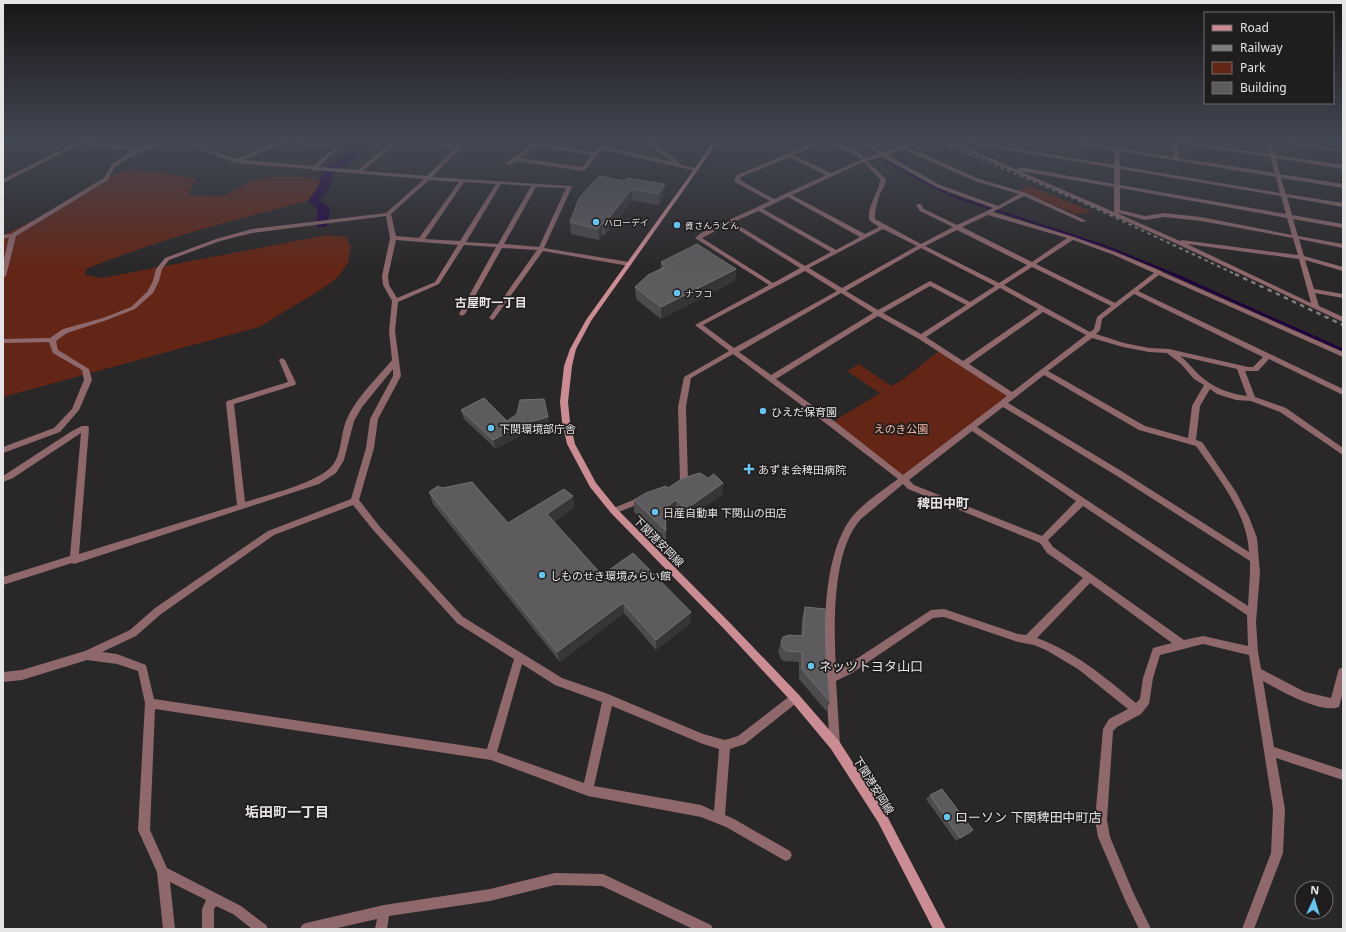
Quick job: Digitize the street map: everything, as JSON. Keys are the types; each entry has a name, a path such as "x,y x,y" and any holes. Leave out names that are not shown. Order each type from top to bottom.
{"main road":[{"name":"下関港安岡線","path":"685,183 588,321 573,349 568,366 564,402 566,422 571,444 593,485 614,511 729,628 795,698 835,745 882,818 940,929"}],"street":[{"path":"3,236 13,235 99,183"},
{"path":"3,341 52,340 65,331 105,319 133,308 150,293 156,281 159,269 167,259 218,240 252,231 388,214 422,183"},
{"path":"421,240 461,183"},
{"path":"395,301 436,283 499,183"},
{"path":"492,318 541,249 569,187 508,183"},
{"path":"741,183 773,201"},
{"path":"773,285 698,238 728,222 812,183"},
{"path":"884,183 877,196 877,203 871,215 872,220 994,282 998,286 1091,335 1123,345 1149,350 1169,351 1242,369 1255,369 1268,356"},
{"path":"933,183 994,210 1116,254 1343,355"},
{"path":"989,183 1024,194 1084,221"},
{"path":"1046,183 1116,213 1343,320"},
{"path":"1098,183 1343,226"},
{"path":"1116,213 1117,183"},
{"path":"1210,183 1343,205"},
{"path":"1281,183 1316,308"},
{"path":"1327,183 1343,186"},
{"path":"462,314 534,185"},
{"path":"670,489 684,483 682,407 688,377 921,246 1024,194"},
{"path":"788,195 865,237"},
{"path":"919,206 922,210 955,228 1116,306"},
{"path":"758,208 836,252"},
{"path":"1116,213 1145,218 1164,215 1201,219 1343,246"},
{"path":"355,501 370,448 374,419 397,376 392,331 395,301 386,285 385,276 393,238 388,214"},
{"path":"728,222 920,337 1013,396"},
{"path":"883,226 865,237 698,325 831,423 911,487 1043,540 1050,550 1182,644"},
{"path":"3,276 13,235"},
{"path":"393,238 541,249 629,264"},
{"path":"920,337 1072,238"},
{"path":"1175,241 1301,257 1343,269"},
{"path":"835,745 831,678 830,615 836,560 840,546 851,524 878,499 1091,335 1097,330 1099,318 1135,292 1159,272"},
{"path":"771,379 930,283 970,305"},
{"path":"1311,290 1343,296"},
{"path":"1135,292 1343,392"},
{"path":"964,364 1043,309"},
{"path":"3,450 57,430 75,410 88,380 85,369 55,351 52,340"},
{"path":"1169,351 1183,362 1197,377 1220,392 1236,397 1252,399 1283,410 1343,452"},
{"path":"241,507 230,403 292,383 282,360"},
{"path":"3,581 74,560 316,482 333,471 340,460 350,421 359,405 396,361"},
{"path":"1242,369 1252,399"},
{"path":"1044,372 1142,428 1199,444 1233,494 1245,517 1253,538 1255,573 1251,613 1252,652 1279,809 1277,854 1248,929"},
{"path":"1192,441 1196,406 1208,385"},
{"path":"1003,403 1120,474 1255,560"},
{"path":"972,427 1251,613"},
{"path":"3,479 85,428 74,560"},
{"path":"614,511 649,497"},
{"path":"3,677 22,675 87,655 133,633 158,611 271,532 355,501"},
{"path":"355,501 377,529 460,620 559,682 608,699 703,739 725,745 742,740 795,698"},
{"path":"1043,540 1082,501"},
{"path":"1029,639 1089,578"},
{"path":"831,678 848,670 931,614 944,613 954,615 1018,638 1029,639 1069,658 1137,710"},
{"path":"1145,929 1104,837 1101,820 1108,729 1113,723 1137,710 1145,701 1148,678 1156,651 1202,640 1252,652"},
{"path":"87,655 117,659 142,668 150,702 144,830 163,872 169,929"},
{"path":"491,754 519,658"},
{"path":"1256,672 1292,691 1325,703 1335,704 1343,672"},
{"path":"588,790 608,699"},
{"path":"150,702 491,754 588,790 701,811 719,817 786,855"},
{"path":"719,817 725,745"},
{"path":"1270,751 1343,775"},
{"path":"163,872 237,910 262,929"},
{"path":"306,929 384,910 490,895 555,879 603,880 707,929"},
{"path":"208,929 208,909 213,898"},
{"path":"381,929 384,910"}],"green space":[{"path":"93,183 194,183 188,195 223,196 247,183 327,183 322,197 173,238 86,269 85,275 102,278 327,235 346,237 351,246 348,263 338,277 322,289 259,327 3,397 3,235 47,214"},
{"path":"1029,186 1093,212 1076,214 1019,191"},
{"name":"えのき公園","path":"940,350 1013,396 904,480 831,423 880,393 847,371 859,364 891,386 901,381"}],"building":[{"path":"592,183 665,184 659,194 632,189 604,224 602,223 598,229 570,222 579,198"},
{"name":"ナフコ","path":"697,244 736,269 661,307 635,287 648,275 665,267 661,262"},
{"path":"484,398 507,421 517,414 520,400 544,399 548,417 525,423 493,440 461,410"},
{"path":"700,473 708,478 714,474 723,483 686,509 676,500 667,507 665,514 666,531 634,500 646,493 666,486 668,488 683,478"},
{"name":"しものせき環境みらい館","path":"472,482 508,523 564,489 573,496 547,514 602,575 633,553 691,612 656,640 623,603 557,652 429,492 438,486 442,488"},
{"name":"ネッツトヨタ山口","path":"805,607 825,609 826,659 830,702 802,669 802,652 787,651 783,648 781,642 783,637 789,635 803,636"},
{"path":"942,789 973,830 960,838 930,795"}],"waterway":[{"path":"322,224 324,208 314,201 325,183"},
{"path":"927,183 949,195 1105,246 1176,275"},
{"path":"1173,274 1343,350"}],"railway":[{"path":"1038,183 1082,202 1237,275"},
{"path":"1235,274 1343,325"}],"place":[{"name":"ハローデイ","path":"596,222"},
{"name":"資さんうどん","path":"677,225"},
{"name":"ナフコ","path":"677,293"},
{"name":"ひえだ保育園","path":"763,411"},
{"name":"下関環境部庁舎","path":"491,428"},
{"name":"あずま会稗田病院","path":"749,469"},
{"name":"日産自動車 下関山の田店","path":"655,512"},
{"name":"しものせき環境みらい館","path":"542,575"},
{"name":"ネッツトヨタ山口","path":"811,666"},
{"name":"ローソン 下関稗田中町店","path":"947,817"}],"district":[{"name":"古屋町一丁目","path":"491,302"},
{"name":"稗田中町","path":"943,503"},
{"name":"垢田町一丁目","path":"287,811"}]}
